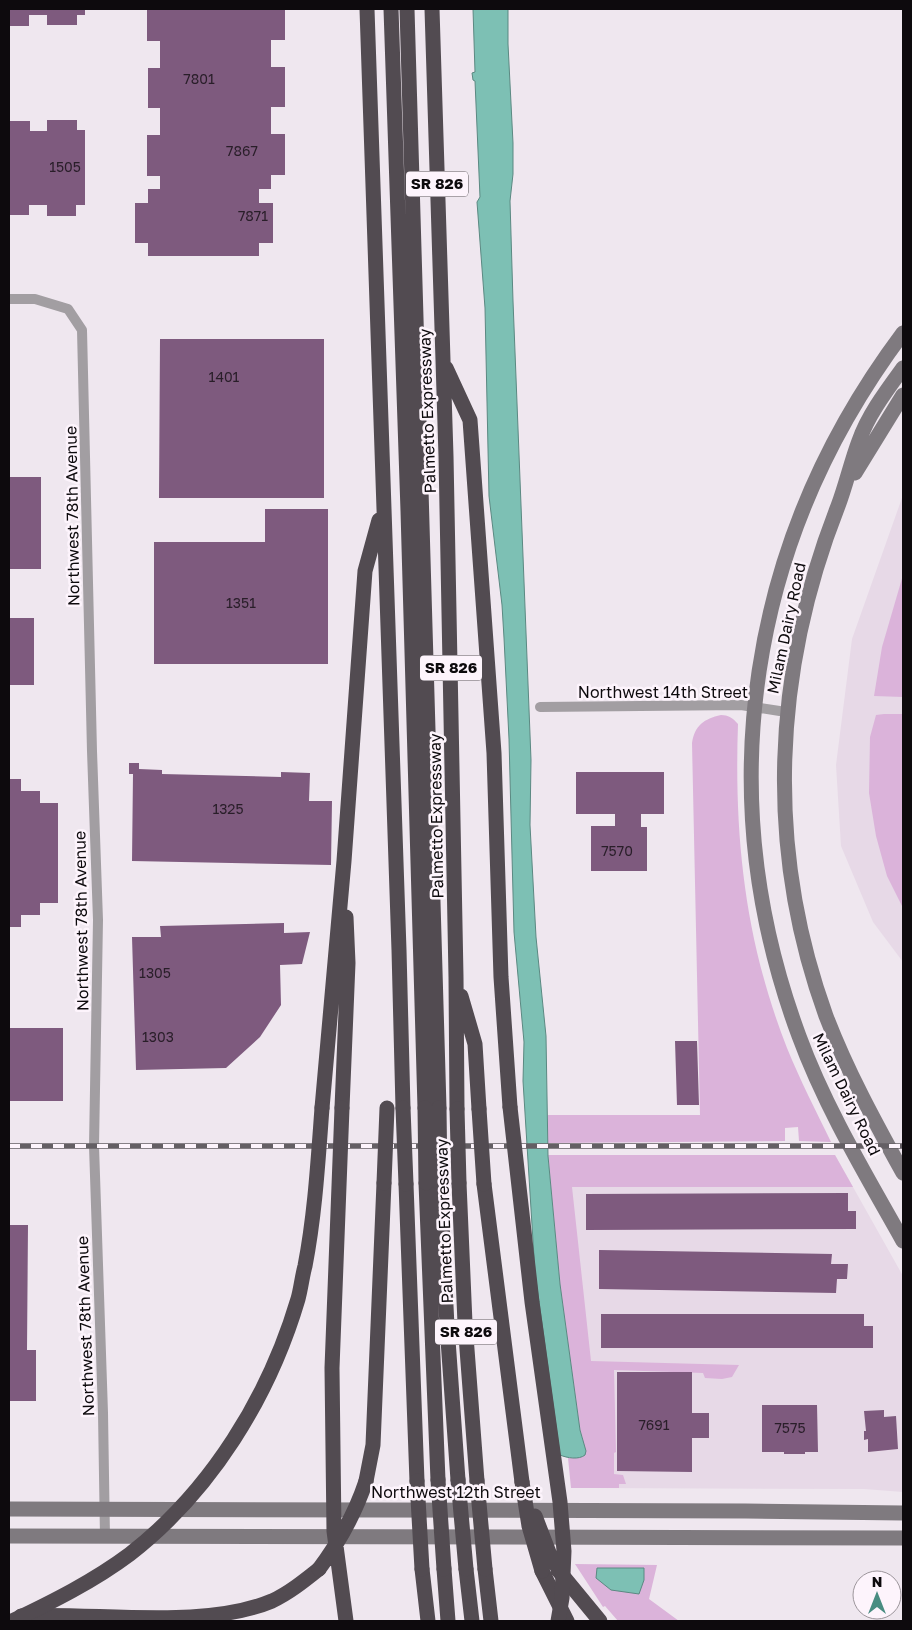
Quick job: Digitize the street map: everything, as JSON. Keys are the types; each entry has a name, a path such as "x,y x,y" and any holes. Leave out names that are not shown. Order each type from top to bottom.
{"highway":[{"name":"SR 826","path":"367,9 417,1481 422,1569 428,1621"},
{"path":"391,9 408,521 432,1108"},
{"path":"407,9 432,1108 438,1480 448,1621"},
{"name":"Palmetto Expressway","path":"432,9 447,466 459,1183 465,1323 477,1481 491,1621"},
{"path":"443,360 470,420 494,753 501,977 510,1107 532,1302 560,1502 564,1551 562,1598 558,1621"},
{"path":"12,1621 84,1584 129,1554 170,1519 205,1480 230,1444 257,1398 281,1350 298,1298 310,1237 344,861 365,571 383,505"},
{"path":"344,861 348,962 332,1377 334,1531 346,1621"},
{"path":"456,977 475,1044 484,1184 529,1526 567,1621"},
{"path":"9,1617 42,1615 170,1620 217,1617 245,1611 272,1601 294,1588 319,1569 334,1549 358,1505 366,1481 373,1444 387,1108 402,1074"},
{"path":"433,1183 472,1621"},
{"path":"547,1567 600,1621"}],"main road":[{"name":"Milam Dairy Road","path":"903,333 874,373 824,461 786,554 772,601 758,675 751,756 755,851 767,928 782,985 799,1035 825,1097 903,1241"},
{"name":"Milam Dairy Road","path":"903,368 859,440 844,492 823,546 812,583 796,650 786,712 785,773 786,835 792,884 804,942 827,1017 846,1062 903,1173"},
{"name":"Milam Dairy Road","path":"844,492 903,395"},
{"name":"Northwest 12th Street","path":"9,1509 903,1512"},
{"path":"9,1536 903,1538"}],"street":[{"name":"Northwest 78th Avenue","path":"9,298 35,298 68,309 82,330 98,920 94,1146 105,1536"},
{"name":"Northwest 14th Street","path":"540,707 741,706 786,712"}],"shaded area":[{"path":"473,9 508,9 513,143 513,174 510,201 531,760 530,825 536,937 546,1036 548,1156 560,1284 580,1430 586,1451 585,1455 576,1458 560,1455 535,1273 523,1081 524,1042 514,932 509,739 504,638 489,496 485,308 477,202 480,197 475,81 473,80 472,73 475,72"},
{"path":"903,495 903,962 873,922 841,846 836,765 852,639"},
{"path":"903,575 903,697 874,696 882,647"},
{"path":"903,714 903,908 887,876 876,836 869,793 870,737 876,715"},
{"path":"721,715 730,717 738,724 738,808 741,848 745,889 761,968 787,1048 831,1142 799,1141 798,1127 785,1128 785,1141 548,1143 548,1115 700,1115 692,743 695,732 701,724"},
{"path":"548,1155 835,1155 903,1276 903,1492 864,1489 590,1488 560,1284"},
{"path":"548,1155 835,1155 853,1187 572,1187 591,1361 739,1365 732,1377 722,1379 705,1378 703,1373 614,1370 616,1452 614,1453 614,1474 623,1475 626,1484 619,1484 619,1488 571,1488 568,1458 578,1457 583,1439 580,1430 560,1284"},
{"path":"575,1564 657,1565 649,1599 679,1621 618,1621 605,1606 603,1607"},
{"path":"597,1568 644,1568 644,1580 639,1594 611,1590 596,1578"}],"building":[{"path":"9,9 85,9 85,15 77,15 77,25 47,25 47,15 29,15 29,26 9,26"},
{"path":"147,9 285,9 285,40 271,40 271,67 285,67 285,107 271,107 271,134 285,134 285,175 271,175 271,189 259,189 259,203 273,203 273,243 259,243 259,256 148,256 148,243 135,243 135,203 148,203 148,189 160,189 160,176 147,176 147,135 160,135 160,108 148,108 148,68 160,68 160,41 147,41"},
{"path":"47,120 77,120 77,130 85,130 85,205 76,205 76,216 47,216 47,205 29,205 29,215 9,215 9,121 30,121 30,131 47,131"},
{"path":"160,339 324,339 324,498 159,498"},
{"path":"9,477 41,477 41,569 9,569"},
{"path":"265,509 328,509 328,664 154,664 154,542 265,542"},
{"path":"9,618 34,618 34,685 9,685"},
{"path":"129,763 139,763 139,769 162,770 162,774 281,777 281,772 310,773 309,801 332,801 331,865 132,861 133,774 129,774"},
{"path":"576,772 664,772 664,814 641,814 641,827 647,827 647,871 591,871 591,826 615,826 615,814 576,814"},
{"path":"9,779 21,779 21,791 40,791 40,803 58,803 58,903 40,903 40,915 21,915 21,927 9,927"},
{"path":"284,923 284,933 310,932 302,964 280,965 281,1005 260,1037 226,1068 136,1070 132,937 161,937 160,926"},
{"path":"9,1028 63,1028 63,1101 9,1101"},
{"path":"675,1041 697,1041 699,1105 677,1105"},
{"path":"848,1193 848,1211 856,1211 856,1229 586,1230 586,1194"},
{"path":"9,1225 28,1225 27,1350 36,1350 36,1401 9,1401"},
{"path":"599,1250 832,1254 831,1264 848,1264 847,1279 837,1279 836,1293 599,1289"},
{"path":"601,1314 864,1314 864,1326 873,1326 873,1348 601,1348"},
{"path":"617,1372 692,1372 692,1413 709,1413 709,1438 692,1438 692,1472 617,1471"},
{"path":"762,1405 817,1405 818,1452 784,1454 784,1452 762,1452"},
{"path":"884,1410 884,1417 896,1416 898,1449 868,1452 868,1439 864,1440 864,1431 866,1431 864,1411"}],"railway":[{"path":"9,1146 903,1146"}]}
